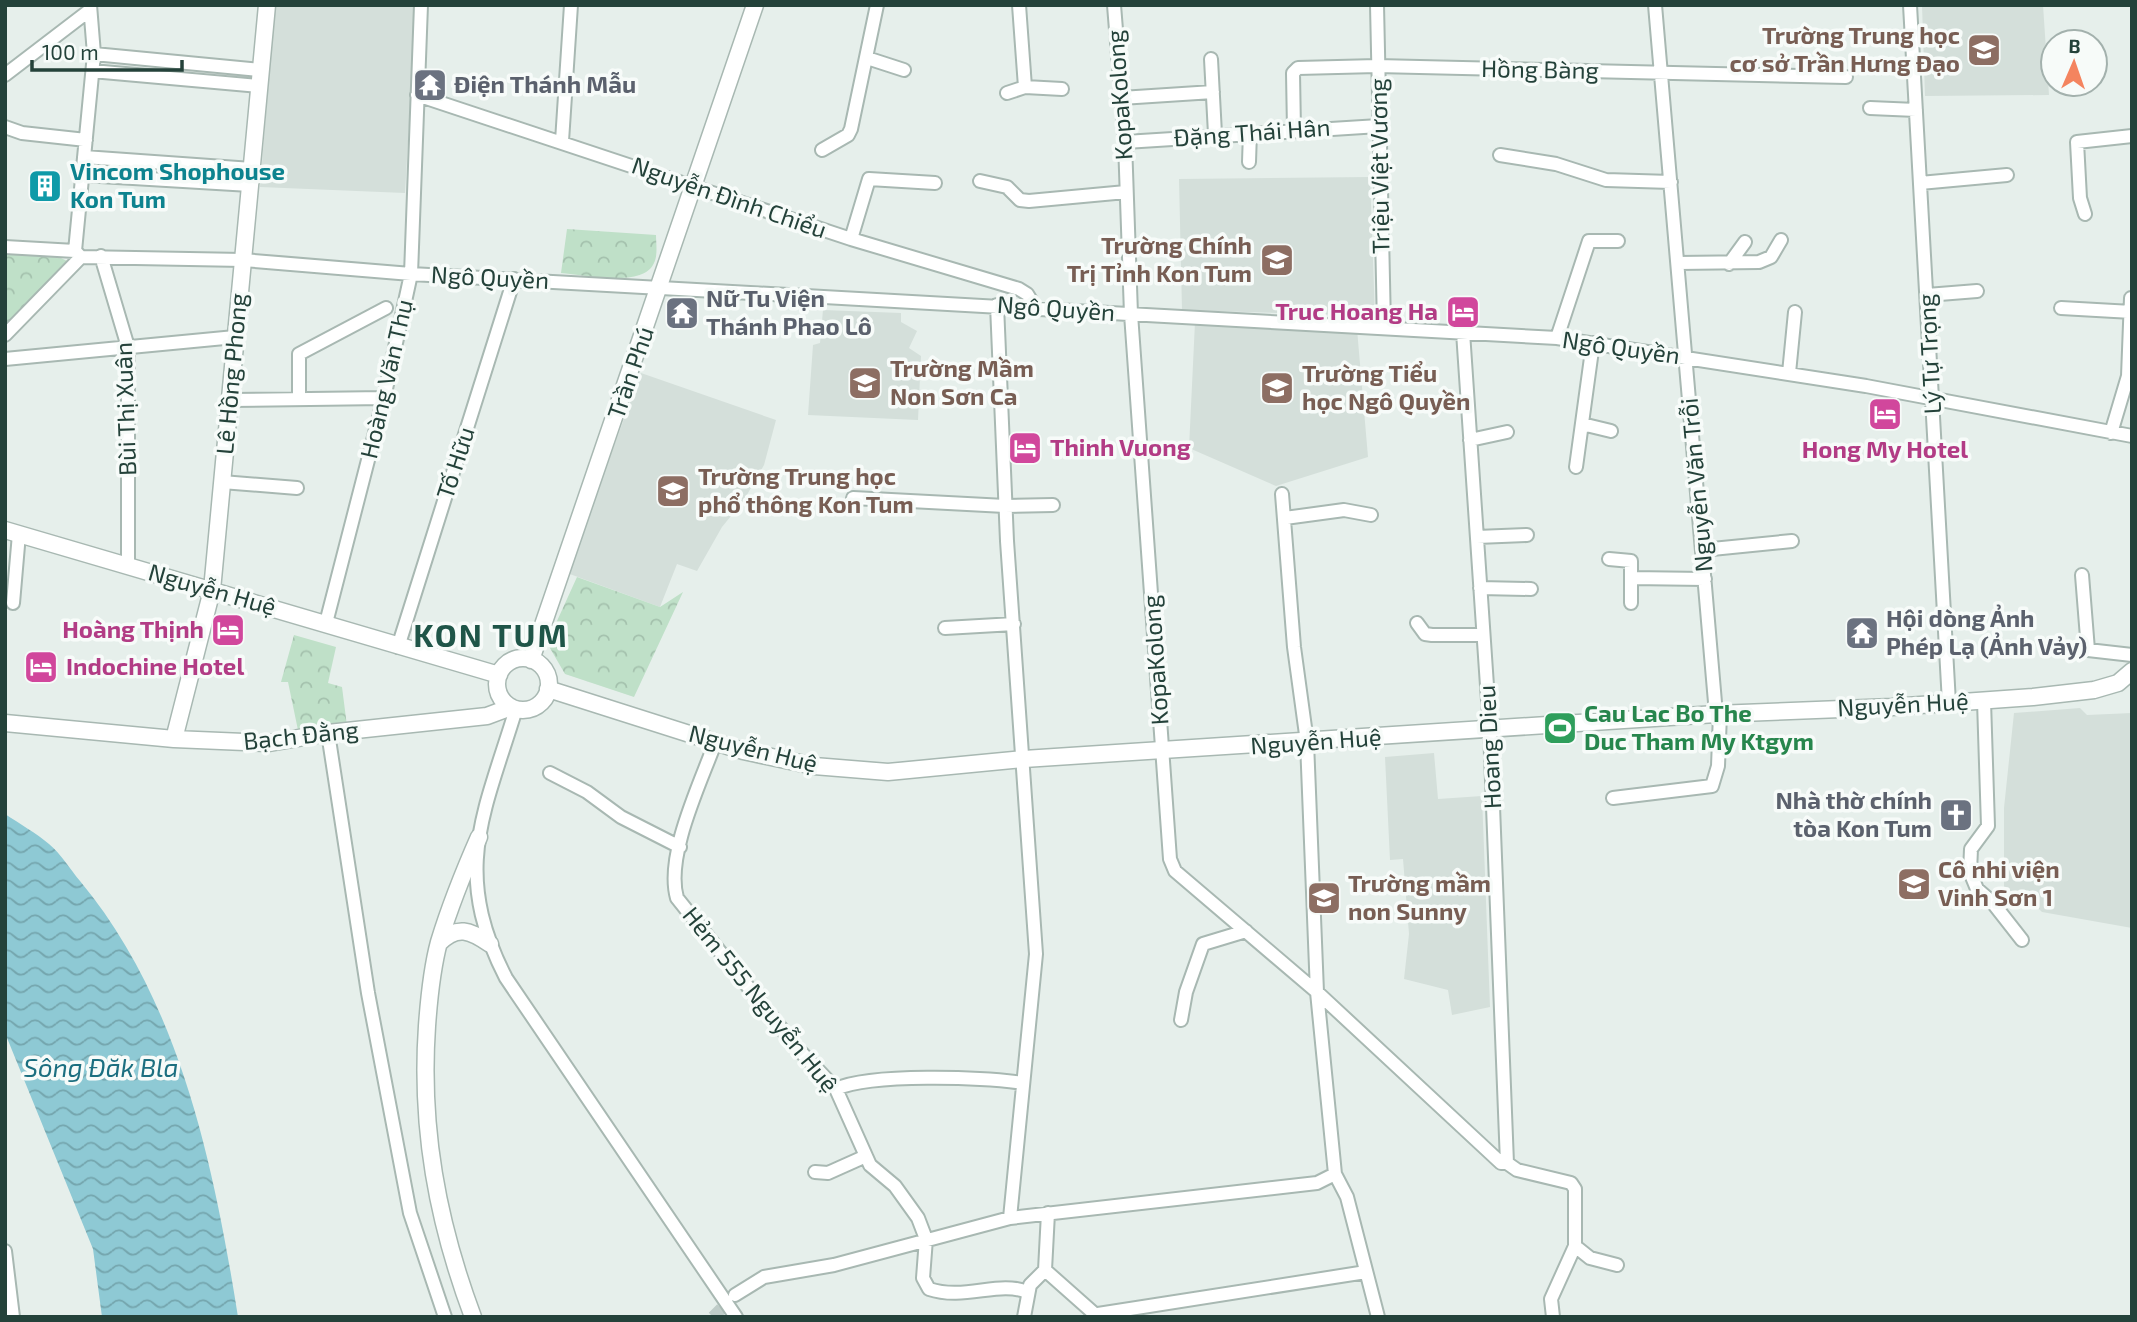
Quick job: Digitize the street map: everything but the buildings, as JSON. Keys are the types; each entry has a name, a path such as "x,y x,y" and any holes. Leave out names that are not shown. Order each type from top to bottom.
{"street":[{"name":"Lê Hồng Phong","path":"174,739 212,590 267,5"},
{"name":"Hoàng Văn Thụ","path":"326,623 384,398 411,274 421,5"},
{"path":"562,141 571,5"},
{"name":"Trần Phú","path":"531,660 755,5"},
{"path":"822,150 848,135 851,129 877,5"},
{"path":"1019,5 1025,87"},
{"name":"KopaKolong","path":"1114,5 1125,142 1131,314 1170,859 1175,872 1317,992 1501,1163 1507,1163 1517,1170 1571,1183 1575,1189 1575,1246"},
{"name":"Triệu Việt Vương","path":"1377,5 1384,326"},
{"name":"Nguyễn Văn Trỗi","path":"1613,798 1712,786 1718,766 1718,714 1655,5"},
{"name":"Lý Tự Trọng","path":"1910,5 1949,703"},
{"path":"5,335 78,254 94,54 90,8"},
{"path":"5,75 90,8"},
{"path":"94,54 259,78"},
{"path":"867,58 904,70"},
{"path":"1211,59 1215,134"},
{"name":"Hồng Bàng","path":"1294,130 1294,70 1377,66 1846,77"},
{"path":"93,71 259,78"},
{"path":"1007,93 1025,87 1062,89"},
{"path":"1121,98 1213,92"},
{"name":"Nguyễn Đình Chiểu","path":"416,95 562,141 851,239 1019,289 1027,294 1035,307"},
{"path":"1870,108 1916,110"},
{"name":"Đặng Thái Hân","path":"1125,142 1215,134 1379,126"},
{"path":"5,127 22,132 86,140"},
{"path":"1249,162 1250,132"},
{"path":"2085,214 2080,198 2077,142 2132,136"},
{"path":"1500,155 1556,164 1606,180 1671,182"},
{"path":"84,157 251,177"},
{"path":"83,175 251,177"},
{"path":"1920,183 2007,175"},
{"path":"851,239 869,179 936,183"},
{"path":"980,181 1007,187 1020,200 1029,201 1126,192"},
{"path":"1678,263 1759,262 1771,257 1781,240"},
{"path":"1557,338 1589,241 1618,241"},
{"path":"1729,264 1745,243"},
{"name":"Ngô Quyền","path":"5,247 101,256 243,260 411,274 1384,326 1557,338 1789,373 2132,436"},
{"name":"Bùi Thị Xuân","path":"101,256 128,347 128,566"},
{"name":"Tố Hữu","path":"398,647 514,279"},
{"path":"1927,295 1977,291"},
{"path":"2111,433 2128,376 2132,298"},
{"path":"997,305 1005,506 1036,954 1010,1217"},
{"path":"299,399 299,354 386,308"},
{"path":"2062,308 2132,312"},
{"path":"1789,373 1795,312"},
{"name":"Hoang Dieu","path":"1463,332 1489,730 1507,1163"},
{"path":"5,359 235,337"},
{"path":"1576,467 1593,343"},
{"path":"229,400 384,398"},
{"path":"1582,424 1611,431"},
{"path":"1471,440 1507,432"},
{"path":"222,482 297,488"},
{"path":"1282,494 1294,647 1307,742 1317,992 1335,1174 1347,1197 1378,1317"},
{"path":"853,498 1005,506 1053,505"},
{"path":"1285,518 1344,510 1371,515"},
{"path":"12,532 13,603"},
{"name":"Nguyễn Huệ","path":"12,532 499,675"},
{"path":"1477,537 1527,535"},
{"path":"1702,550 1792,541"},
{"path":"1609,559 1631,561 1631,603"},
{"path":"2082,575 2088,650 2132,655"},
{"path":"1631,578 1705,579"},
{"path":"1480,588 1531,589"},
{"path":"1417,623 1425,634 1483,635"},
{"path":"945,628 1014,624"},
{"path":"515,659 531,660 543,667 548,676 548,689 540,704 531,709 514,708 498,692 499,675 506,664 515,659"},
{"name":"Nguyễn Huệ","path":"548,689 715,743 814,766 888,772 1024,759 1718,714 1984,701 2094,691 2118,683 2130,674"},
{"path":"1984,701 1988,826 1971,849 1970,872 1977,888 1993,903 2022,940"},
{"path":"472,1317 445,1236 429,1153 426,1041 439,943 479,837 514,708"},
{"name":"Bạch Đằng","path":"5,723 174,739 269,743 328,733 487,716 514,708"},
{"path":"328,733 368,993 410,1213 445,1317"},
{"name":"Hẻm 555 Nguyễn Huệ","path":"715,743 680,847 672,880 677,898 797,1048 836,1090 870,1165 895,1186 918,1219 926,1239"},
{"path":"550,773 587,792 621,817 680,847"},
{"path":"479,837 475,884 482,925 506,978 736,1317"},
{"path":"439,943 456,930 470,932 490,944"},
{"path":"1181,1020 1186,992 1203,944 1246,931"},
{"path":"836,1090 850,1083 933,1079 991,1079 1023,1083"},
{"path":"816,1172 828,1173 866,1156"},
{"path":"734,1295 764,1276 834,1265 1010,1217 1317,1183 1335,1174"},
{"path":"1024,1317 1027,1293 1034,1279 1045,1270 1048,1213"},
{"path":"926,1239 923,1278 929,1289 945,1294 986,1292 1001,1288 1018,1289 1027,1293"},
{"path":"1553,1317 1551,1299 1575,1246 1590,1258 1617,1265"},
{"path":"5,1252 13,1317"},
{"path":"1045,1270 1098,1315 1366,1272"}],"shaded area":[{"path":"275,5 416,5 405,193 260,187"},
{"name":"Trường Trung học cơ sở Trần Hưng Đạo","path":"1922,5 2043,5 2045,28 2039,28 2039,95 1925,96"},
{"name":"Trường Chính Trị Tỉnh Kon Tum","path":"1370,177 1375,316 1182,310 1179,179"},
{"name":"Trường Mầm Non Sơn Ca","path":"823,310 901,313 901,322 917,331 909,348 921,356 918,420 808,415 813,345 820,343"},
{"name":"Trường Tiểu học Ngô Quyền","path":"1195,322 1357,329 1368,457 1276,486 1189,448"},
{"name":"Trường Trung học phổ thông Kon Tum","path":"641,373 776,420 764,465 744,500 722,527 697,571 677,564 660,607 567,573"},
{"path":"2080,708 2087,715 2132,713 2132,928 2042,912 2027,897 2004,901 2004,808 2014,713"},
{"path":"1434,753 1438,799 1482,796 1490,1007 1452,1015 1448,990 1404,979 1409,934 1403,859 1390,860 1385,757"}],"green space":[{"path":"567,229 656,235 654,263 648,271 626,278 561,273"},
{"path":"5,253 59,257 67,261 67,266 5,326"},
{"path":"577,577 660,607 683,592 634,697 565,674 547,643"},
{"path":"294,635 336,647 328,683 342,687 347,726 299,735 288,682 281,682"}],"water":[{"name":"Sông Đăk Bla","path":"5,814 44,840 61,857 115,928 144,979 168,1032 188,1087 204,1144 238,1317 102,1317 93,1249 5,1033"}],"tunnel":[{"path":"713,1317 732,1298"}],"place":[{"name":"Trường Trung học cơ sở Trần Hưng Đạo","path":"1984,50"},
{"name":"Điện Thánh Mẫu","path":"430,85"},
{"name":"Vincom Shophouse Kon Tum","path":"45,186"},
{"name":"Trường Chính Trị Tỉnh Kon Tum","path":"1277,260"},
{"name":"Truc Hoang Ha","path":"1463,312"},
{"name":"Nữ Tu Viện Thánh Phao Lô","path":"682,313"},
{"name":"Trường Mầm Non Sơn Ca","path":"865,383"},
{"name":"Trường Tiểu học Ngô Quyền","path":"1277,388"},
{"name":"Hong My Hotel","path":"1885,414"},
{"name":"Thinh Vuong","path":"1025,448"},
{"name":"Trường Trung học phổ thông Kon Tum","path":"673,491"},
{"name":"Hoàng Thịnh","path":"228,630"},
{"name":"Hội dòng Ảnh Phép Lạ (Ảnh Vảy)","path":"1862,633"},
{"name":"Indochine Hotel","path":"41,667"},
{"name":"Cau Lac Bo The Duc Tham My Ktgym","path":"1560,728"},
{"name":"Nhà thờ chính tòa Kon Tum","path":"1956,815"},
{"name":"Cô nhi viện Vinh Sơn 1","path":"1914,884"},
{"name":"Trường mầm non Sunny","path":"1324,898"}],"district":[{"name":"KON TUM","path":"491,636"}]}
